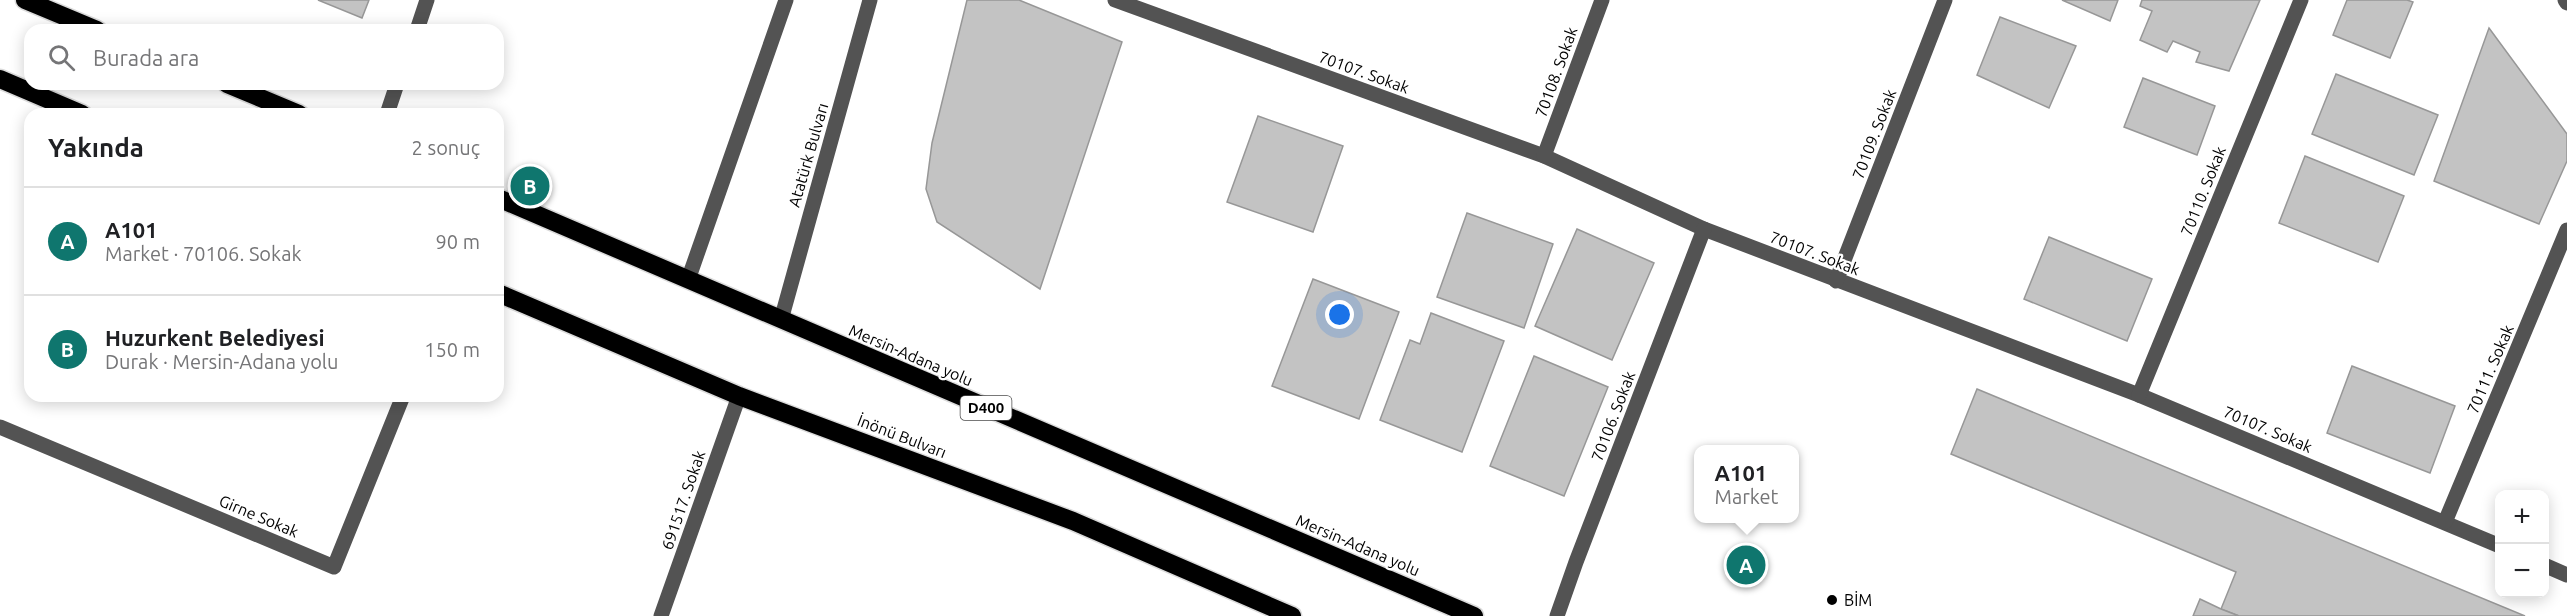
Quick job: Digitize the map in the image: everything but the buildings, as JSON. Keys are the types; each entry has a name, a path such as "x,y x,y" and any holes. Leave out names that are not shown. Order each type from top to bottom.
{"highway":[{"path":"25,0 83,24"},
{"path":"0,79 24,89"},
{"path":"26,90 68,108"},
{"path":"241,90 285,108"},
{"name":"Mersin-Adana yolu","path":"504,201 1474,616"},
{"name":"İnönü Bulvarı","path":"504,297 739,396 1073,522 1292,616"}],"street":[{"path":"419,24 427,0"},
{"path":"688,280 786,0"},
{"name":"Atatürk Bulvarı","path":"781,321 870,0"},
{"name":"70107. Sokak","path":"1115,0 1544,156 1704,229 2139,395 2495,544"},
{"name":"70108. Sokak","path":"1544,156 1602,0"},
{"name":"70109. Sokak","path":"1836,281 1945,0"},
{"name":"70110. Sokak","path":"2139,395 2301,0"},
{"path":"389,108 395,90"},
{"name":"70106. Sokak","path":"1557,616 1704,229"},
{"name":"70111. Sokak","path":"2445,522 2567,230"},
{"name":"691517. Sokak","path":"661,616 739,396"},
{"name":"Girne Sokak","path":"0,427 334,567 401,402"},
{"path":"2549,567 2567,575"}],"place":[{"name":"Huzurkent Belediyesi","path":"530,186"},
{"name":"A101","path":"1746,565"},
{"name":"BİM","path":"1832,600"}]}
